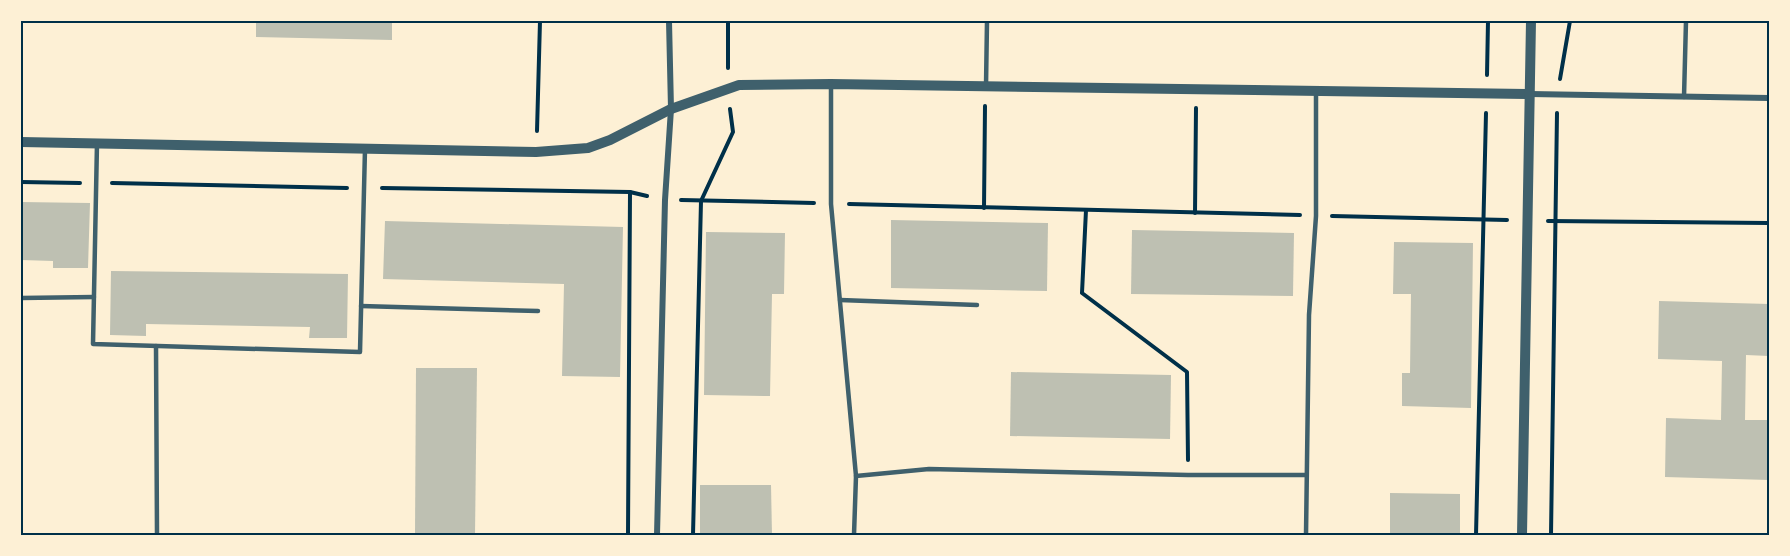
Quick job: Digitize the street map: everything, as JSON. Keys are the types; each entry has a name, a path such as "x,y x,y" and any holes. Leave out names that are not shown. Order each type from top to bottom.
{"street":[{"path":"657,535 664,200 671,109 669,21"},
{"path":"1522,535 1531,21"},
{"path":"21,141 536,152 588,148 610,140 671,109 739,85 831,84 1769,98"}],"lane":[{"path":"986,86 987,21"},
{"path":"1684,97 1686,21"},
{"path":"831,84 831,204 856,476 854,535"},
{"path":"1306,535 1309,315 1316,216 1316,91"},
{"path":"98,143 93,344 360,352 365,149"},
{"path":"21,298 94,297"},
{"path":"840,300 977,305"},
{"path":"361,306 538,311"},
{"path":"156,346 157,535"},
{"path":"856,476 929,469 1188,475 1306,475"}],"path":[{"path":"536,152 540,21"},
{"path":"693,535 701,201 733,132 728,89 728,21"},
{"path":"1476,535 1488,21"},
{"path":"1551,535 1557,95 1570,21"},
{"path":"984,208 986,86"},
{"path":"1195,213 1197,90"},
{"path":"21,182 630,192 664,200 1527,221 1769,223"},
{"path":"628,535 630,192"},
{"path":"1086,210 1082,293 1187,372 1188,475"}],"building":[{"path":"256,21 392,21 392,40 256,37"},
{"path":"21,202 90,203 88,268 53,268 53,261 21,260"},
{"path":"891,220 1048,223 1047,291 891,288"},
{"path":"385,221 623,227 620,377 562,376 564,284 383,279"},
{"path":"1132,230 1294,233 1293,296 1131,294"},
{"path":"706,232 785,233 784,294 772,294 770,396 704,395"},
{"path":"1394,242 1473,243 1471,408 1402,406 1402,373 1410,373 1411,294 1393,294"},
{"path":"111,271 348,274 347,338 309,338 310,327 146,324 146,336 110,335"},
{"path":"1659,301 1769,304 1769,356 1746,355 1745,420 1769,420 1769,480 1665,477 1666,418 1721,420 1722,361 1658,359"},
{"path":"416,368 477,368 475,535 415,535"},
{"path":"1011,372 1171,375 1170,439 1010,436"},
{"path":"700,485 771,485 772,535 700,535"},
{"path":"1390,493 1460,494 1460,535 1390,535"}]}
